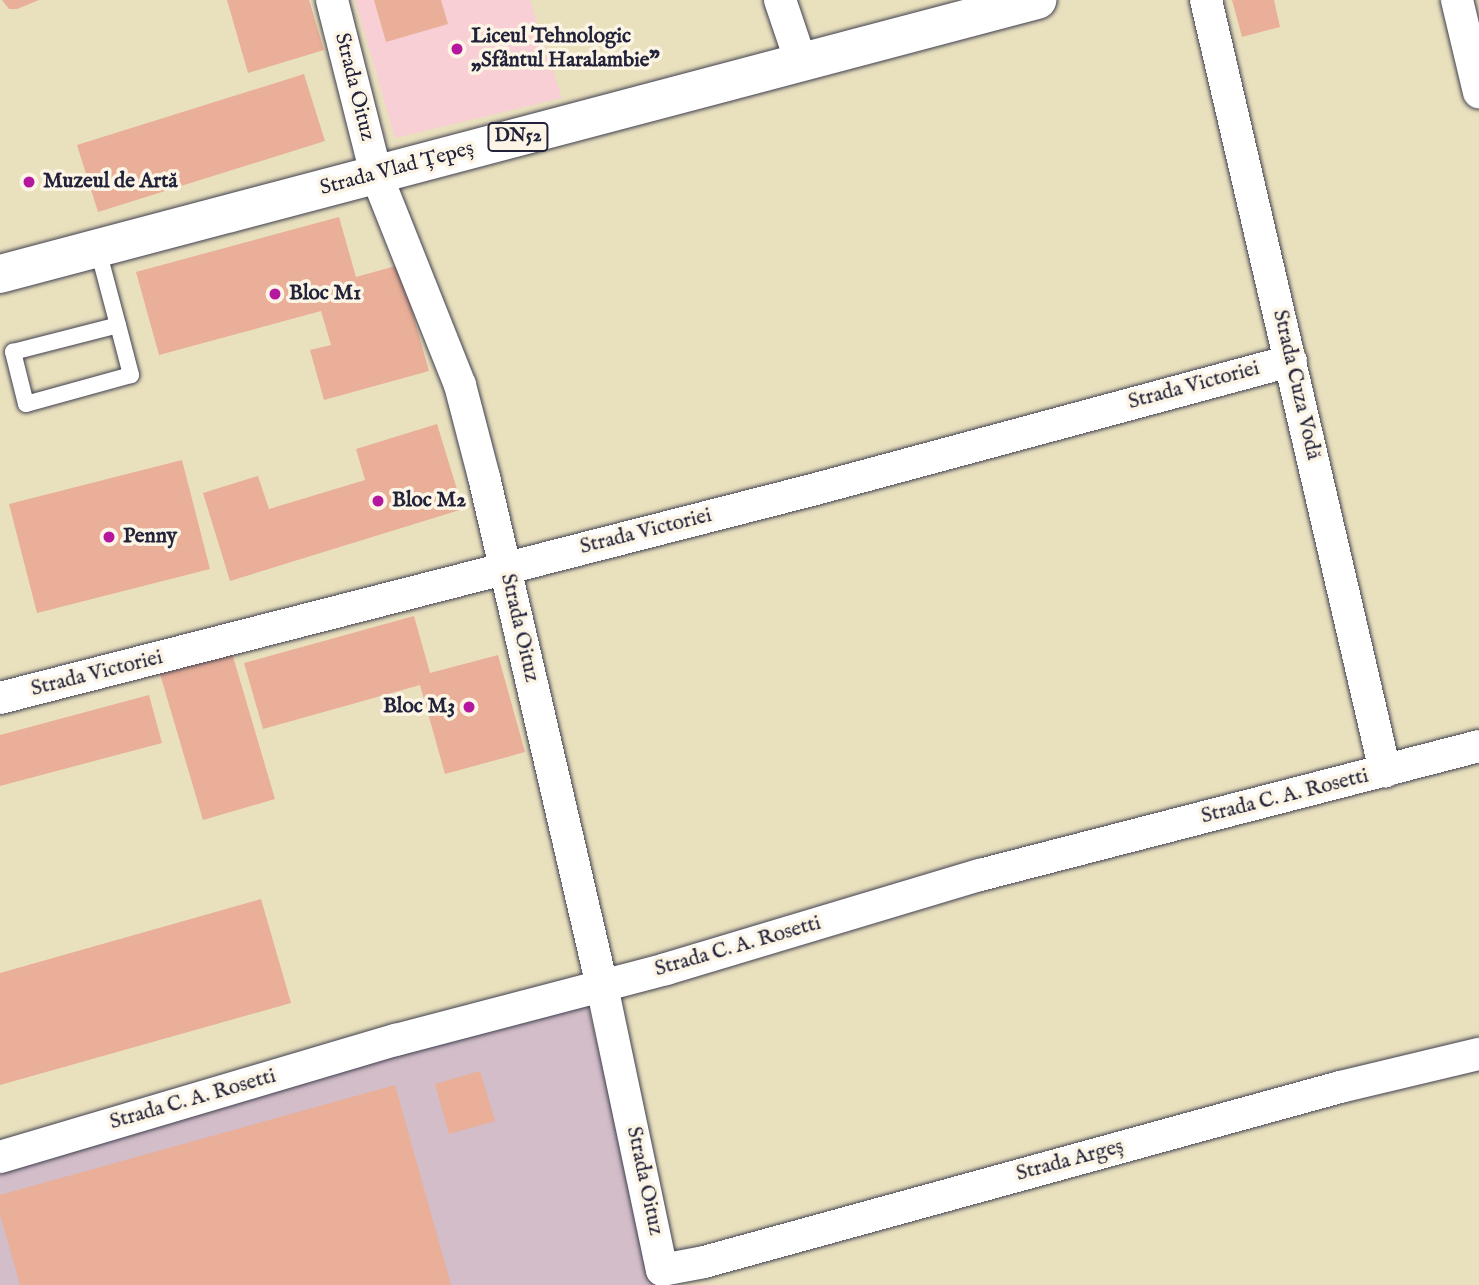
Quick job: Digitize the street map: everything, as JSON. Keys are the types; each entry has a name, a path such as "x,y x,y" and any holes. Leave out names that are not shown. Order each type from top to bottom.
{"main road":[{"name":"Strada Vlad Țepeș","path":"0,274 1037,0"}],"street":[{"name":"Strada Oituz","path":"332,0 376,174 460,386 602,986 662,1270"},
{"path":"780,0 801,62"},
{"name":"Strada Cuza Vodă","path":"1206,0 1385,771"},
{"path":"1457,0 1479,92"},
{"name":"Strada Victoriei","path":"0,698 505,569 1291,361"},
{"name":"Strada C. A. Rosetti","path":"0,1157 396,1040 602,986 980,876 1479,746"},
{"name":"Strada Argeș","path":"662,1270 704,1262 1340,1087 1479,1054"}],"lane":[{"path":"98,250 131,375 26,404 13,352 117,325"}],"shaded area":[{"name":"Liceul Tehnologic „Sfântul Haralambie”","path":"355,0 530,0 562,98 395,138"},
{"path":"587,1002 655,1285 0,1285 0,1167"}],"building":[{"path":"2,0 39,0 17,9 9,9"},
{"path":"227,0 309,0 324,50 248,73"},
{"path":"374,0 441,0 448,24 386,42"},
{"path":"1232,0 1274,0 1280,27 1242,37"},
{"path":"304,74 325,141 98,212 77,145"},
{"name":"Bloc M1","path":"339,217 356,277 399,265 429,371 324,400 310,350 331,345 321,311 159,355 136,272"},
{"name":"Bloc M2","path":"437,424 463,509 230,581 203,493 258,476 269,509 365,480 356,449"},
{"name":"Penny","path":"182,460 210,569 37,613 9,504"},
{"name":"Bloc M3","path":"414,616 430,673 498,655 525,752 445,774 420,685 263,729 244,663"},
{"path":"232,653 275,799 203,820 160,674"},
{"path":"149,695 162,743 0,786 0,735"},
{"path":"261,899 291,1003 0,1085 0,973"},
{"path":"480,1071 495,1121 449,1134 435,1084"},
{"path":"395,1085 451,1285 20,1285 0,1214 0,1195"}],"place":[{"name":"Liceul Tehnologic „Sfântul Haralambie”","path":"457,49"},
{"name":"Muzeul de Artă","path":"29,182"},
{"name":"Bloc M1","path":"275,294"},
{"name":"Bloc M2","path":"378,501"},
{"name":"Penny","path":"109,537"},
{"name":"Bloc M3","path":"469,707"}]}
